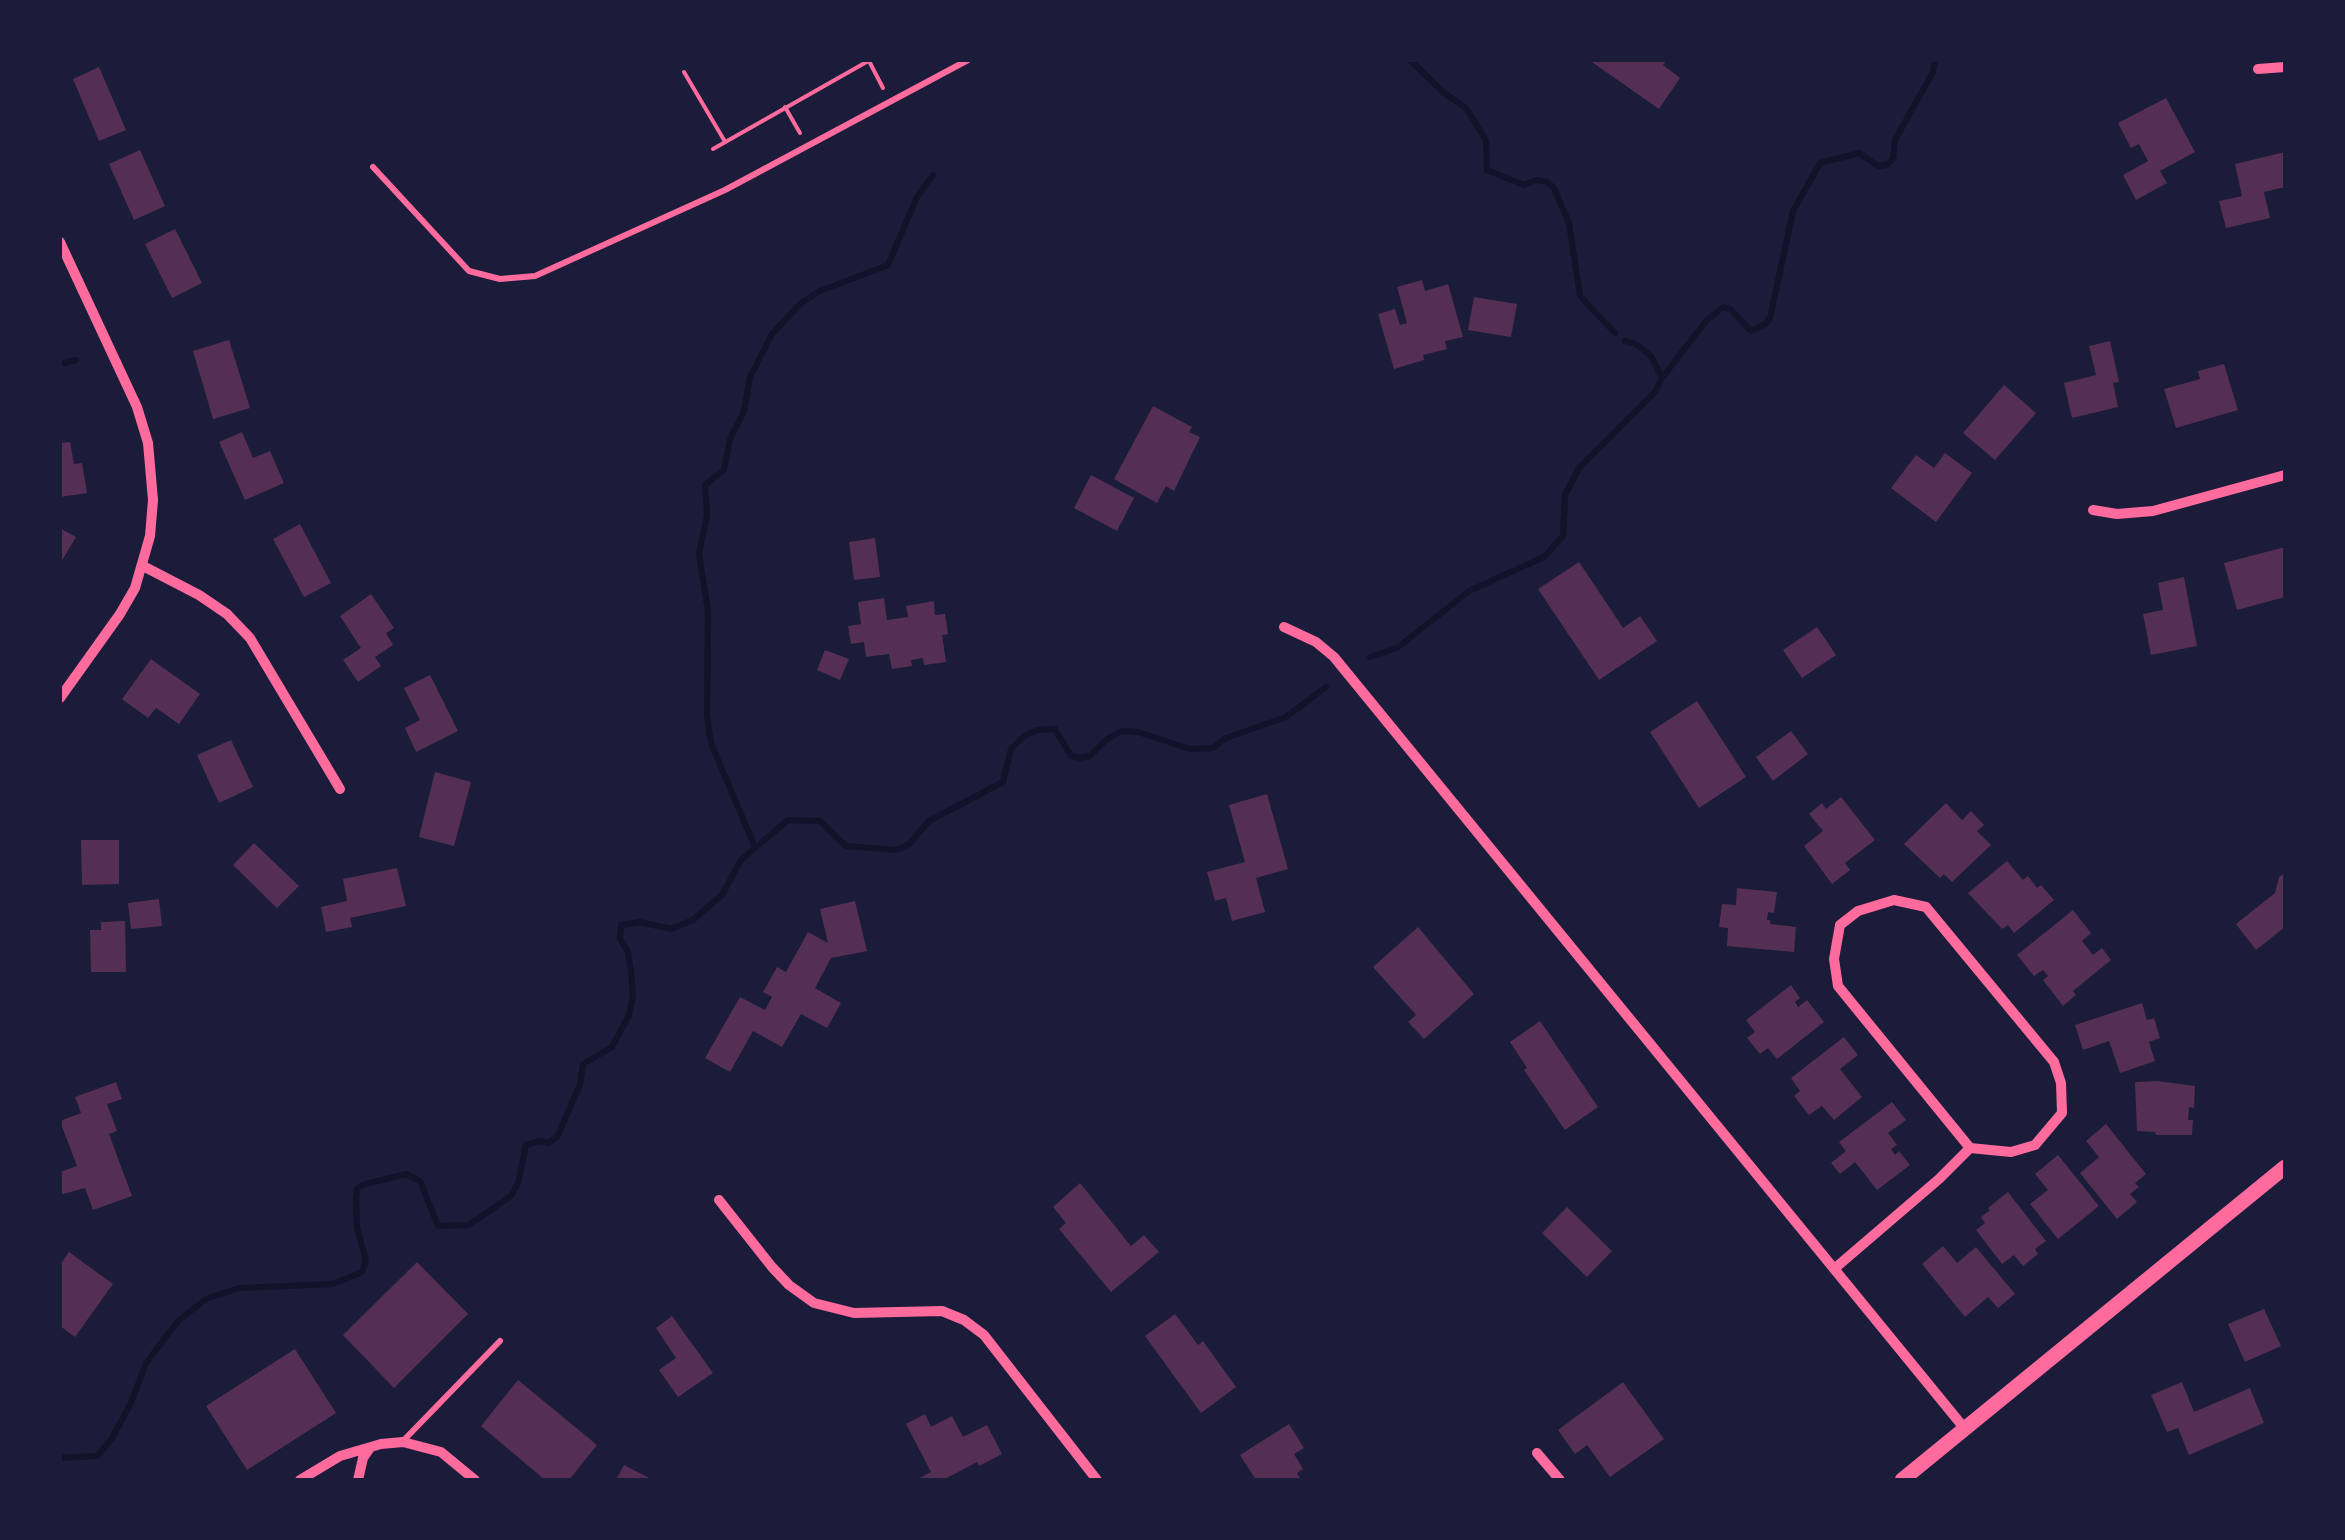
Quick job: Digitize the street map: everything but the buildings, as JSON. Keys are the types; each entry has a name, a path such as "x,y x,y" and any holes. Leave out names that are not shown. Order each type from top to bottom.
{"street":[{"path":"2258,69 2285,67"},
{"path":"60,242 137,407 148,444 153,500 144,566 120,614 60,698"},
{"path":"2093,510 2117,514 2153,511 2285,475"},
{"path":"144,566 200,595 227,614 250,638 340,790"},
{"path":"1284,627 1316,642 1334,657 1965,1429"},
{"path":"1894,900 1926,908 2054,1062 2061,1083 2062,1114 2035,1144 2011,1152 1970,1148 1838,986 1834,959 1840,925 1858,911 1894,900"},
{"path":"1834,1268 1940,1179 1970,1148"},
{"path":"1902,1480 2285,1167"},
{"path":"719,1200 772,1267 814,1302 854,1313 942,1311 964,1320 984,1335 1097,1480"},
{"path":"300,1480 340,1456 402,1442 441,1452 476,1480"},
{"path":"358,1480 362,1458 370,1448"},
{"path":"1537,1453 1560,1480"}],"lane":[{"path":"373,167 469,271 500,279 535,276 726,190 968,60"},
{"path":"402,1442 500,1341"}],"path":[{"path":"713,149 869,60 884,90"},
{"path":"684,72 724,140"},
{"path":"785,107 801,136"}],"waterway":[{"path":"1410,60 1466,108 1486,140 1487,170 1524,185 1536,180 1554,188 1569,223 1580,296 1615,333"},
{"path":"1370,657 1397,648 1469,591 1544,557 1563,536 1565,495 1579,468 1655,392 1706,321 1723,307 1730,309 1751,331 1765,324 1770,318 1793,211 1820,163 1859,153 1878,166 1887,165 1893,159 1895,140 1933,72 1935,60"},
{"path":"755,847 711,743 707,716 708,611 699,554 707,515 705,485 724,470 730,439 744,411 750,377 772,334 801,303 820,291 888,265 917,197 933,175"},
{"path":"1625,341 1651,356 1662,378"},
{"path":"60,364 76,360"},
{"path":"60,1458 97,1456 111,1440 131,1403 146,1363 178,1321 206,1299 239,1288 333,1284 362,1272 366,1261 357,1227 356,1199 357,1189 362,1185 406,1174 420,1181 438,1226 469,1225 511,1196 518,1183 526,1145 548,1143 557,1137 580,1085 583,1064 612,1047 629,1015 633,995 631,971 628,952 620,938 621,925 640,922 671,929 693,920 722,895 741,860 788,820 820,821 846,846 896,850 909,844 929,821 1003,782 1011,749 1037,730 1055,729 1071,756 1080,758 1090,756 1122,731 1138,732 1190,749 1213,748 1226,738 1286,717 1326,687"}]}
